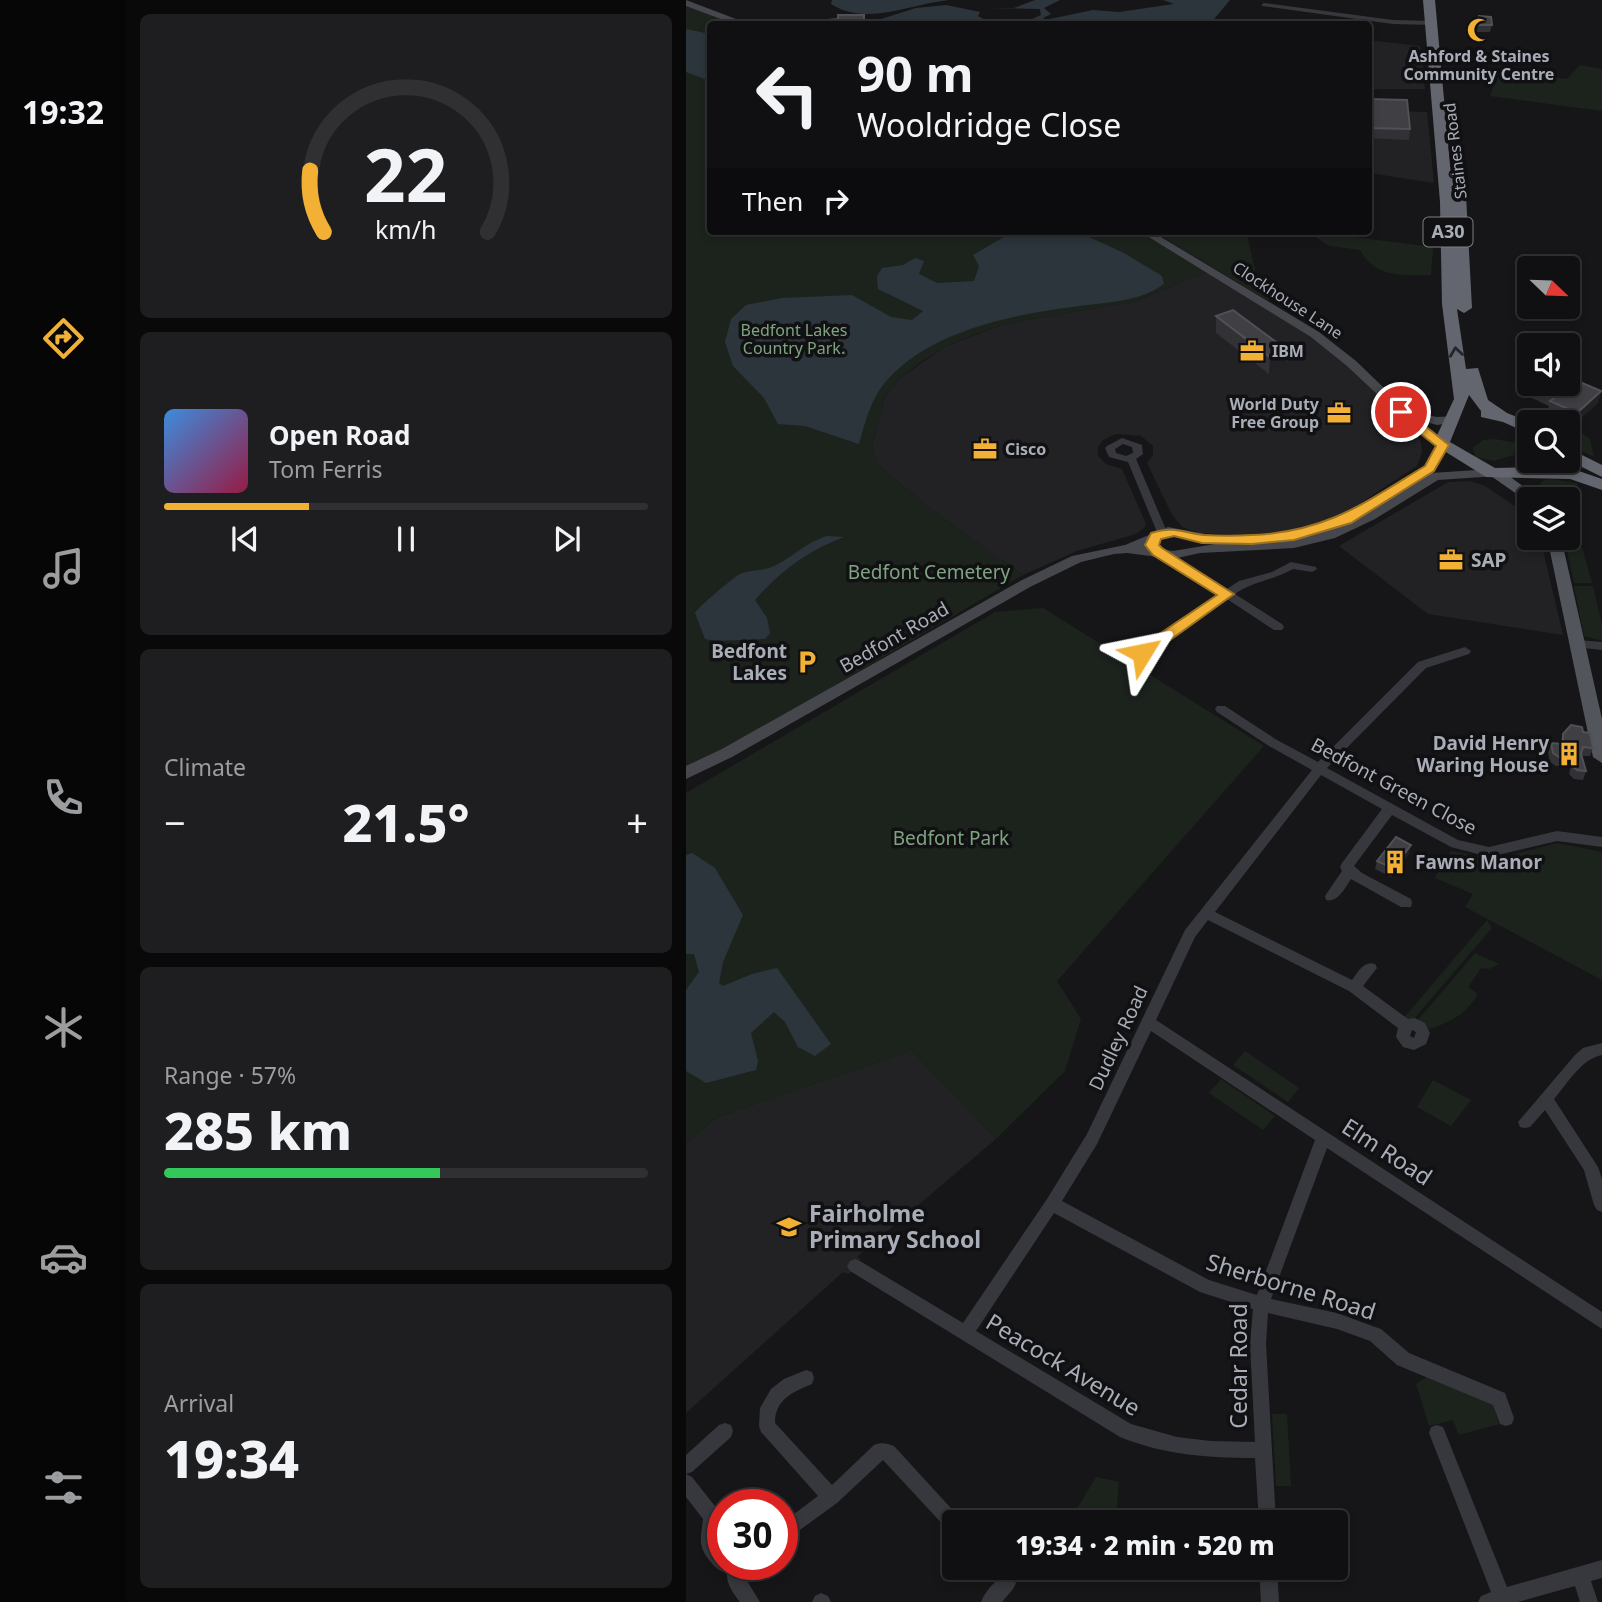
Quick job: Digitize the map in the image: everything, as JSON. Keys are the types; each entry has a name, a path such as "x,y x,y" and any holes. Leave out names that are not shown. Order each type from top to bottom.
{"highway":[{"name":"Staines Road","path":"1429,0 1447,202 1449,304 1462,399 1442,444"},
{"name":"Staines Road","path":"1439,0 1462,203 1462,283 1469,353 1476,397 1483,406 1500,415"},
{"path":"1453,418 1477,414 1500,415 1517,423"},
{"path":"1442,444 1494,473 1517,471"},
{"path":"1580,460 1602,472"},
{"path":"1568,473 1602,485"}],"main road":[{"path":"1494,473 1517,487"},
{"path":"1557,550 1602,757"}],"street":[{"path":"687,3 733,21"},
{"path":"1264,5 1393,22 1432,23"},
{"name":"Clockhouse Lane","path":"1151,235 1320,338 1339,352 1401,412 1442,444"},
{"path":"1401,412 1437,421 1453,418"},
{"path":"1157,536 1174,531 1186,536 1252,540 1294,535 1336,524 1430,468 1442,444"},
{"path":"1131,458 1157,536 1154,549 1187,567 1278,627"},
{"name":"Bedfont Road","path":"1127,549 1165,554 1293,544 1330,535 1370,516 1435,476 1494,473"},
{"name":"Bedfont Road","path":"686,773 727,753 1027,583 1090,555 1127,549 1157,536"},
{"path":"1186,536 1189,545 1184,551 1187,567"},
{"path":"1142,653 1243,583 1276,574 1291,565 1312,569"},
{"path":"1578,644 1602,646"},
{"name":"Dudley Road","path":"965,1333 1052,1204 1092,1139 1190,934 1319,769 1422,665 1465,651"},
{"name":"Bedfont Green Close","path":"1221,709 1319,769 1455,844 1474,851 1509,850 1557,836 1602,842"},
{"path":"1390,808 1347,863 1349,872 1406,903"},
{"path":"1331,896 1349,872"},
{"path":"1206,913 1354,987 1406,1026"},
{"path":"1354,987 1370,968"},
{"name":"Elm Road","path":"1147,1021 1602,1321"},
{"path":"1525,1122 1580,1059 1588,1052 1602,1049"},
{"path":"1546,1099 1591,1167 1599,1206"},
{"name":"Cedar Road","path":"1266,1510 1258,1344 1261,1304 1324,1137"},
{"name":"Sherborne Road","path":"1052,1204 1206,1287 1261,1304 1337,1321 1375,1335 1403,1359 1499,1399 1506,1418"},
{"name":"Peacock Avenue","path":"855,1266 1126,1431 1151,1441 1193,1450 1264,1450"},
{"path":"806,1378 790,1382 769,1401 765,1412 767,1426 831,1497"},
{"path":"686,1466 725,1431"},
{"path":"1437,1433 1494,1600 1602,1569"},
{"path":"798,1522 831,1497 880,1451 888,1451 942,1511"},
{"path":"686,1483 707,1510"},
{"path":"1580,1574 1589,1602"},
{"path":"736,1580 751,1602"},
{"path":"1269,1580 1270,1602"},
{"path":"990,1602 1007,1583"}],"shaded area":[{"path":"832,0 949,0 888,12 859,14 831,4"},
{"path":"1035,0 1060,0 1044,8 1051,14 1043,18 1045,20 1093,10 1119,12 1174,4 1163,0 1230,0 1212,21 1032,21 1041,15 1040,9 990,8 1014,8"},
{"path":"946,5 980,12 978,16 987,21 878,20 916,8"},
{"path":"686,29 707,33 707,80 686,72"},
{"path":"1372,40 1420,46 1425,89 1372,89"},
{"path":"1372,110 1427,112 1434,183 1372,173"},
{"path":"1007,235 1085,235 1124,253 1162,276 1164,284 1132,298 1022,315 970,329 945,339 901,367 883,385 871,406 859,444 805,426 778,424 764,398 733,366 725,342 731,319 746,305 782,298 852,295 891,317 912,320 923,311 878,289 877,276 882,268 903,265 915,258 924,261 919,274 937,283 974,281 979,266 973,255"},
{"path":"1208,271 1327,339 1407,415 1421,442 1422,452 1417,466 1345,513 1307,528 1245,535 1199,533 1182,527 1171,513 1147,463 1153,455 1153,446 1141,436 1116,434 1103,440 1098,447 1098,456 1106,464 1122,469 1146,524 1144,528 1136,534 1077,551 1023,575 933,511 877,464 872,446 885,397 899,379 944,347 1004,324 1137,301"},
{"name":"SAP","path":"1470,481 1485,486 1517,508 1517,550 1543,550 1563,635 1428,614 1339,546 1448,482"},
{"path":"827,536 844,537 796,562 755,600 767,618 770,633 765,639 705,639 695,613 716,592 740,574 772,567 812,542"},
{"path":"692,853 715,868 743,915 723,962 719,983 723,986 752,974 777,968 831,1044 815,1056 798,1047 785,1022 774,1012 751,1033 758,1061 756,1070 706,1083 686,1071 686,990 699,972 694,954 686,954 686,855"},
{"name":"Fairholme Primary School","path":"912,1050 996,1139 857,1257 861,1259 849,1274 843,1272 686,1413 686,1144 715,1118"}],"green space":[{"name":"Bedfont Lakes Country Park.","path":"686,6 727,21 707,21 707,235 1145,235 1208,271 1137,301 1004,324 944,347 899,379 885,397 872,446 877,464 933,511 1023,575 697,766 686,769"},
{"path":"1580,65 1602,69 1602,111 1490,96 1500,69 1567,79"},
{"path":"1160,235 1247,235 1258,282 1271,294 1268,301"},
{"path":"1312,235 1338,235 1433,247 1431,275 1390,273 1373,266 1360,250 1329,246"},
{"path":"1580,432 1590,439 1594,457 1580,451"},
{"path":"1483,440 1516,443 1514,455 1494,461 1475,457 1473,448"},
{"path":"1550,479 1578,483 1577,487 1538,487 1542,481"},
{"path":"1582,547 1592,583 1574,583 1567,550 1580,550"},
{"path":"1574,586 1593,586 1602,625 1602,641 1584,636"},
{"name":"Bedfont Park","path":"1043,608 1264,746 1057,981 1081,1019 1065,1071 996,1139 912,1050 715,1118 686,1144 686,793 995,612"},
{"path":"1557,843 1602,852 1602,980 1465,907 1473,894 1435,878 1451,851 1497,859"},
{"path":"1487,920 1492,928 1413,1020 1403,1019"},
{"path":"1475,953 1499,964 1489,969 1481,968 1468,987 1478,994 1468,1007 1451,1020 1430,1029 1417,1021"},
{"path":"1245,1051 1299,1088 1288,1102 1233,1065"},
{"path":"1221,1079 1275,1116 1263,1130 1209,1093"},
{"path":"1433,1080 1471,1100 1451,1126 1417,1107"},
{"path":"1428,1376 1488,1399 1494,1406 1499,1424 1459,1435 1453,1420 1429,1426 1416,1384"},
{"path":"1272,1414 1287,1414 1291,1486 1276,1486"},
{"path":"1096,1477 1119,1482 1117,1510 1076,1510"}],"building":[{"path":"838,15 864,15 864,21 817,21 838,19"},
{"path":"1479,16 1491,17 1492,25 1478,25"},
{"path":"1372,99 1407,100 1410,129 1372,128"},
{"path":"1233,310 1287,350 1270,357 1216,316"},
{"path":"1580,382 1601,391 1580,410 1570,410 1550,401 1557,396 1580,396"},
{"path":"1571,725 1582,727 1583,732 1590,733 1593,748 1583,747 1581,754 1586,771 1572,766 1574,757 1559,757 1553,753 1551,743 1563,744 1563,734"},
{"path":"1396,837 1411,845 1393,868 1377,861"}],"place":[{"name":"Ashford & Staines Community Centre","path":"1479,30"},
{"name":"IBM","path":"1252,351"},
{"name":"World Duty Free Group","path":"1339,413"},
{"name":"Cisco","path":"985,449"},
{"name":"SAP","path":"1451,560"},
{"name":"Bedfont Lakes","path":"807,662"},
{"name":"David Henry Waring House","path":"1569,754"},
{"name":"Fawns Manor","path":"1395,862"},
{"name":"Fairholme Primary School","path":"789,1227"}],"route":[{"path":"1142,653 1227,594 1206,583 1187,567 1157,552 1152,545 1156,536 1162,532 1174,531 1210,540 1252,540 1294,535 1346,520 1430,468 1443,445 1401,412"}],"park label":[{"name":"Bedfont Cemetery","path":"929,572"}]}
